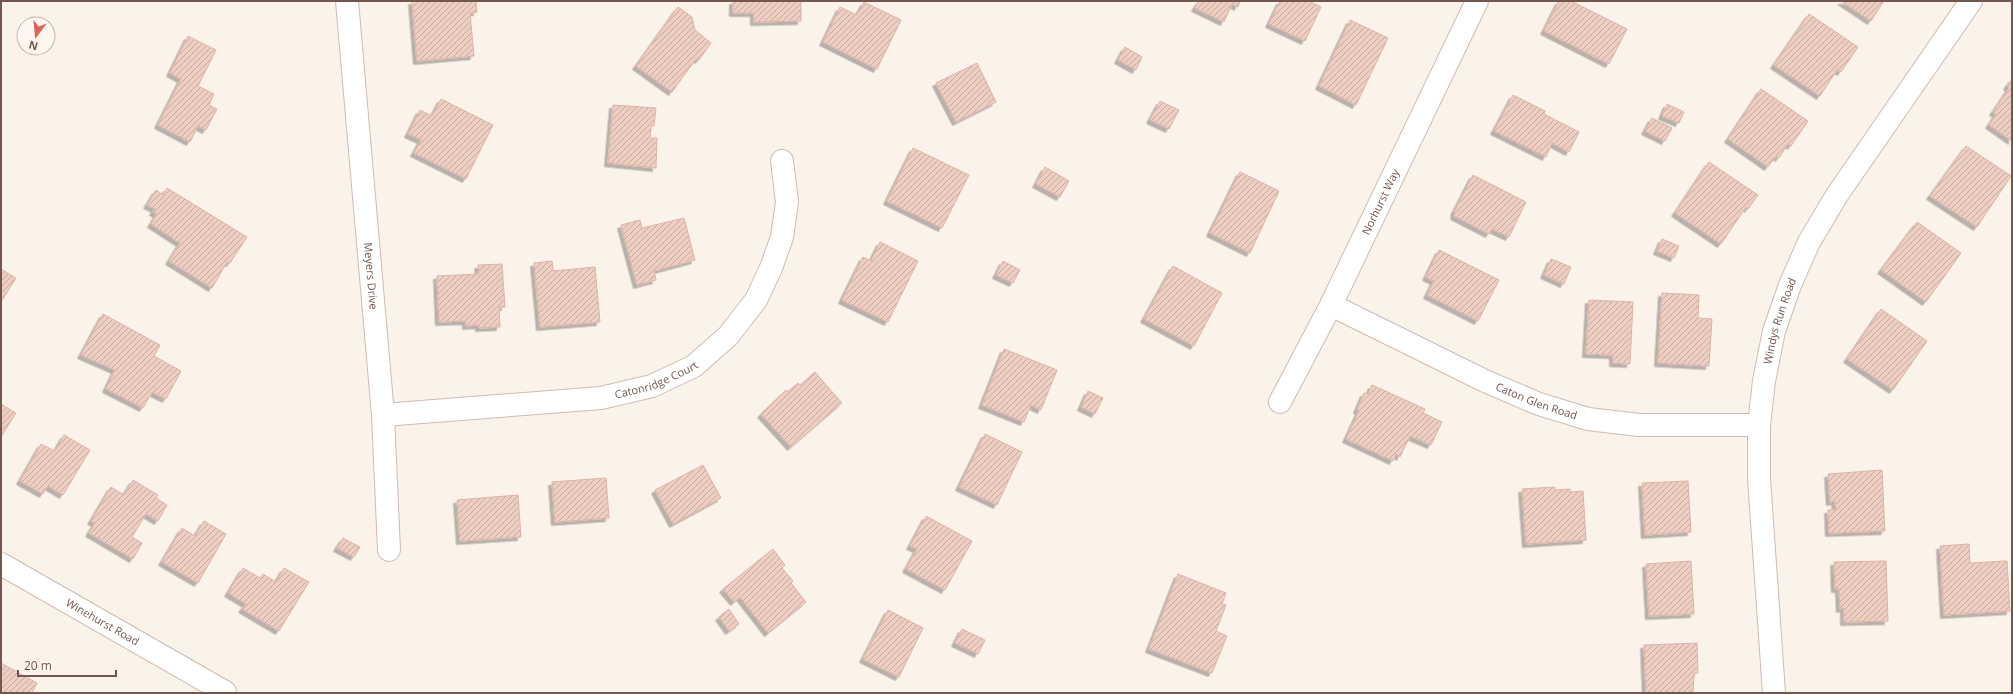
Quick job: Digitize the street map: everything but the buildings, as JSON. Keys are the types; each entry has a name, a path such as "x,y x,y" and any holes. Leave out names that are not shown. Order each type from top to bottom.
{"street":[{"name":"Meyers Drive","path":"347,1 383,415 389,550"},
{"name":"Norhurst Way","path":"1280,402 1331,305 1477,1"},
{"name":"Windys Run Road","path":"1774,693 1759,479 1759,425 1764,381 1774,331 1790,285 1809,242 1837,194 1971,1"},
{"name":"Catonridge Court","path":"383,415 601,398 652,386 694,366 728,336 756,300 771,268 782,237 787,202 782,161"},
{"name":"Caton Glen Road","path":"1331,305 1485,381 1539,404 1588,419 1639,425 1759,425"},
{"name":"Winehurst Road","path":"1,564 225,692"}]}
